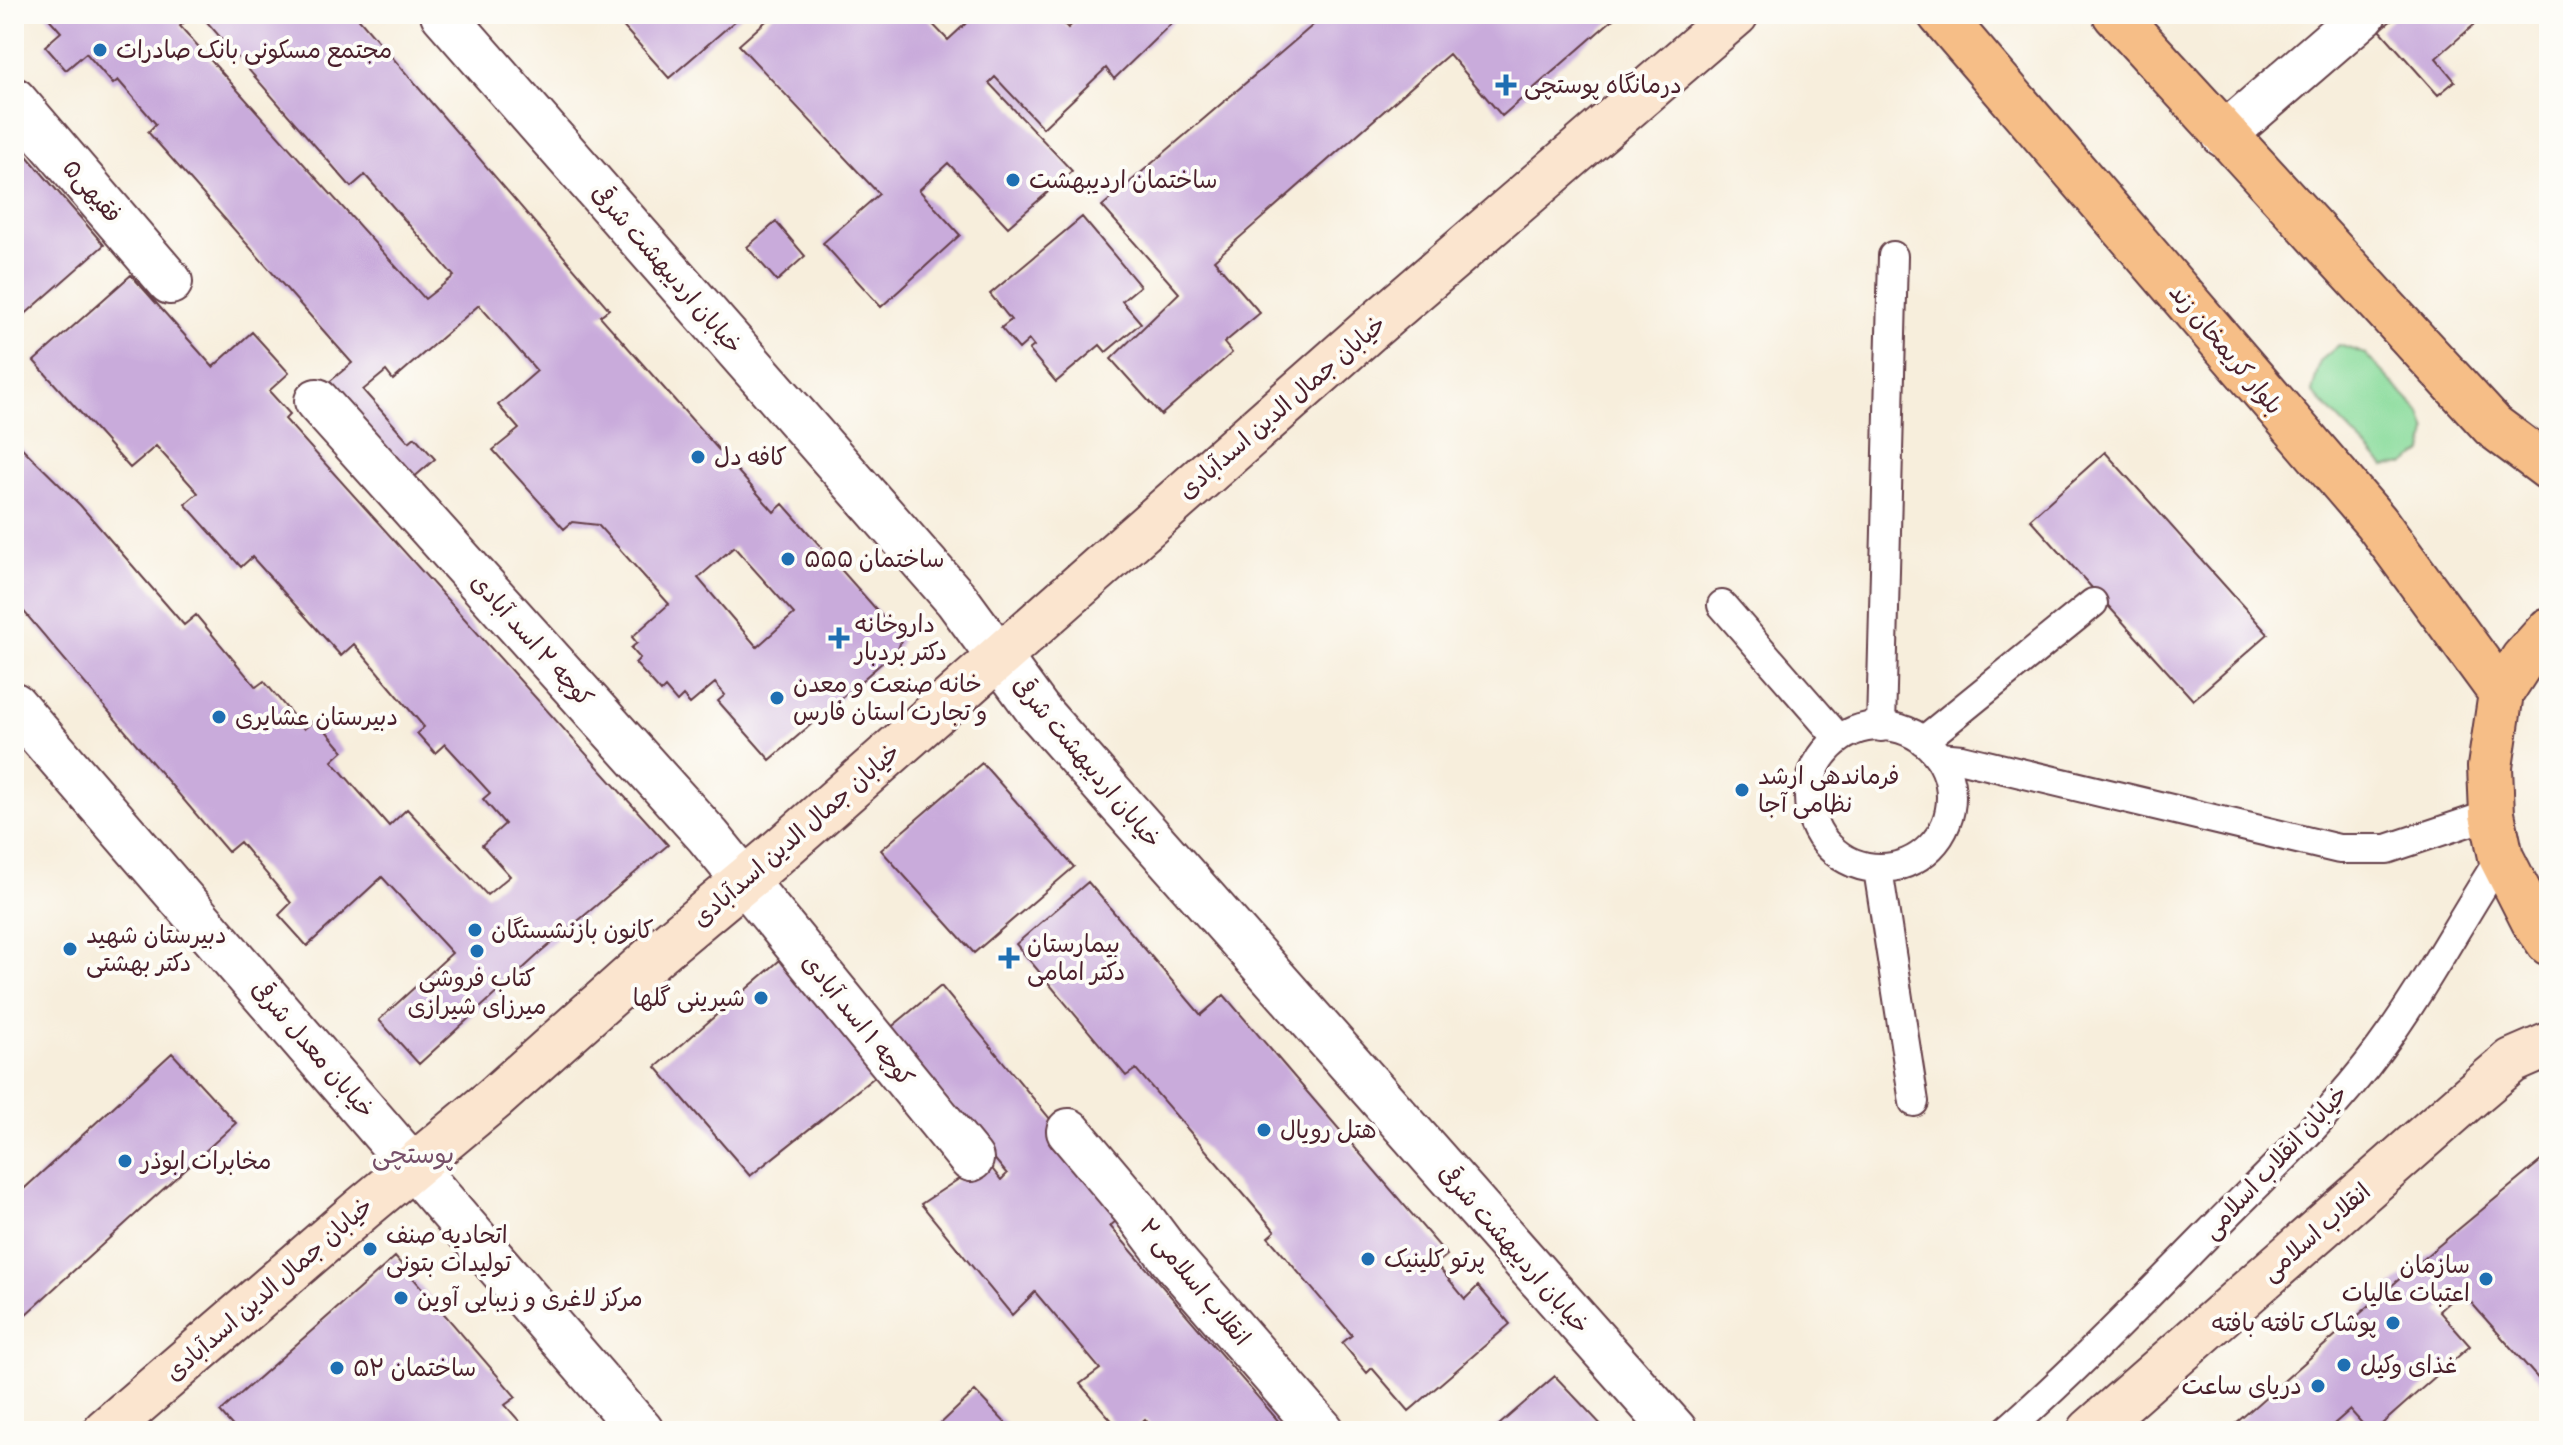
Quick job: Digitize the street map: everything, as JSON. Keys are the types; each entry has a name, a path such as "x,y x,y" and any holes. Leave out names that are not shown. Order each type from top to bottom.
{"main road":[{"name":"خیابان جمال الدین اسدآبادی","path":"105,1431 745,880 1356,342 1736,14"},
{"name":"بلوار کریمخان زند","path":"1940,14 2376,522 2501,693"},
{"path":"2115,14 2493,426 2545,461"},
{"path":"2549,630 2523,659 2501,693 2490,767 2492,814 2501,857 2533,920 2549,943"},
{"name":"انقلاب اسلامی","path":"2102,1427 2473,1094 2512,1061 2549,1045"}],"street":[{"name":"خیابان اردیبهشت شرقی","path":"443,14 957,600 1040,713 1675,1431"},
{"path":"2224,135 2364,14"},
{"name":"فقیهی۵","path":"14,100 170,282"},
{"name":"کوچه ۲ اسد آبادی","path":"317,401 745,880"},
{"name":"خیابان معدل شرقی","path":"14,705 641,1431"},
{"name":"کوچه ۱ اسد آبادی","path":"745,880 971,1159"},
{"name":"۲ انقلاب اسلامی","path":"1069,1131 1172,1259 1322,1431"}],"lane":[{"path":"1881,727 1893,256"},
{"path":"1931,749 2093,603"},
{"path":"1722,605 1839,739"},
{"path":"1931,749 1948,777 1951,799 1947,821 1936,841 1920,856 1900,866 1878,869 1856,864 1836,854 1821,838 1812,818 1808,796 1812,774 1823,754 1839,739 1859,730 1881,727 1903,731 1931,749 1962,759 2339,849 2387,849 2492,814"},
{"name":"خیابان انقلاب اسلامی","path":"2006,1431 2059,1384 2305,1136 2380,1049 2501,857"},
{"path":"1878,869 1914,1102"}],"green space":[{"path":"2339,345 2365,354 2421,413 2427,431 2423,452 2405,464 2385,467 2312,392 2320,361"}],"building":[{"path":"45,14 194,14 180,26 425,299 454,276 365,175 351,187 200,14 355,14 609,309 600,316 774,512 783,504 899,635 901,641 898,649 770,760 718,701 725,695 715,683 690,704 683,696 677,702 665,688 661,692 635,663 640,658 631,648 637,643 632,637 669,604 598,525 572,522 564,529 493,450 519,429 498,405 537,371 479,305 393,380 386,371 363,390 409,442 415,437 435,459 412,479 328,383 352,363 148,132 156,124 118,80 113,84 86,53 66,70 45,46 61,32","holes":["734,547 794,614 757,647 698,578"]},
{"path":"612,14 743,14 669,78"},
{"path":"774,14 923,14 948,40 976,14 1055,14 1068,28 1083,14 1181,14 1114,79 1106,68 1043,128 995,77 989,83 1072,171 1008,227 948,163 919,190 960,235 881,307 823,243 879,194 739,45"},
{"path":"1326,14 1619,14 1502,116 1449,54 1214,260 1260,313 1224,343 1232,353 1161,415 1111,359 1179,293 1102,206"},
{"path":"2399,14 2467,14 2475,24 2436,58 2455,81 2438,95 2380,30"},
{"path":"14,141 104,245 14,324"},
{"path":"1082,217 1140,286 1122,301 1141,323 1106,352 1100,345 1056,382 1029,350 1034,346 1029,340 1019,349 1001,328 1011,320 990,294"},
{"path":"776,222 805,256 777,281 747,247"},
{"path":"131,275 213,367 252,332 289,373 269,391 290,414 285,419 668,845 540,953 419,1064 379,1020 452,953 382,877 307,946 279,915 291,903 240,842 228,852 14,600 14,440 80,505 184,625 196,615 256,687 264,681 304,729 316,719 343,751 332,761 389,826 407,809 487,895 510,876 482,845 505,824 483,799 490,793 445,744 435,753 417,733 424,727 354,644 341,656 252,557 241,567 185,504 198,493 156,446 130,468 34,361"},
{"path":"2105,452 2268,634 2193,700 2030,519"},
{"path":"982,763 1074,867 974,953 881,850"},
{"path":"1088,882 1201,1015 1224,995 1447,1255 1436,1264 1465,1299 1478,1286 1510,1324 1409,1411 1372,1368 1367,1373 1342,1343 1352,1335 1268,1237 1275,1231 1136,1069 1126,1076 1016,944"},
{"path":"787,954 882,1071 750,1176 656,1067"},
{"path":"941,986 1060,1131 1122,1216 1110,1226 1287,1431 1155,1431 1145,1419 1132,1431 1121,1431 1080,1384 1100,1369 1035,1292 1012,1315 921,1204 986,1161 1001,1180 1007,1174 888,1030"},
{"name":"مخابرات ابوذر","path":"172,1053 236,1123 14,1325 14,1198"},
{"path":"2542,1160 2549,1164 2549,1391 2461,1291 2439,1311 2470,1346 2374,1431 2369,1431 2350,1410 2326,1431 2227,1431 2413,1267"},
{"name":"ساختمان ۵۲","path":"395,1257 516,1397 505,1405 528,1431 237,1431 220,1412"},
{"path":"1555,1376 1607,1431 1492,1431"},
{"path":"975,1391 1013,1431 933,1431"}],"place":[{"name":"مجتمع مسکونی بانک صادرات","path":"100,50"},
{"name":"درمانگاه پوستچی","path":"1506,85"},
{"name":"ساختمان اردیبهشت","path":"1013,180"},
{"name":"کافه دل","path":"698,457"},
{"name":"ساختمان ۵۵۵","path":"788,559"},
{"name":"داروخانه دکتر بردبار","path":"839,638"},
{"name":"خانه صنعت و معدن و تجارت استان فارس","path":"777,698"},
{"name":"دبیرستان عشایری","path":"219,717"},
{"name":"فرماندهی ارشد نظامی آجا","path":"1742,790"},
{"name":"کانون بازنشستگان","path":"475,930"},
{"name":"دبیرستان شهید دکتر بهشتی","path":"70,949"},
{"name":"کتاب فروشی میرزای شیرازی","path":"477,951"},
{"name":"بیمارستان دکتر امامی","path":"1009,958"},
{"name":"شیرینی گلها","path":"761,998"},
{"name":"هتل رویال","path":"1264,1130"},
{"name":"مخابرات ابوذر","path":"125,1161"},
{"name":"اتحادیه صنف تولیدات بتونی","path":"370,1249"},
{"name":"پرتو کلینیک","path":"1368,1259"},
{"name":"سازمان اعتبات عالیات","path":"2486,1279"},
{"name":"مرکز لاغری و زیبایی آوین","path":"401,1298"},
{"name":"پوشاک تافته بافته","path":"2393,1323"},
{"name":"غذای وکیل","path":"2344,1365"},
{"name":"ساختمان ۵۲","path":"337,1368"},
{"name":"دریای ساعت","path":"2318,1386"}],"district":[{"name":"پوستچی","path":"413,1154"}]}
